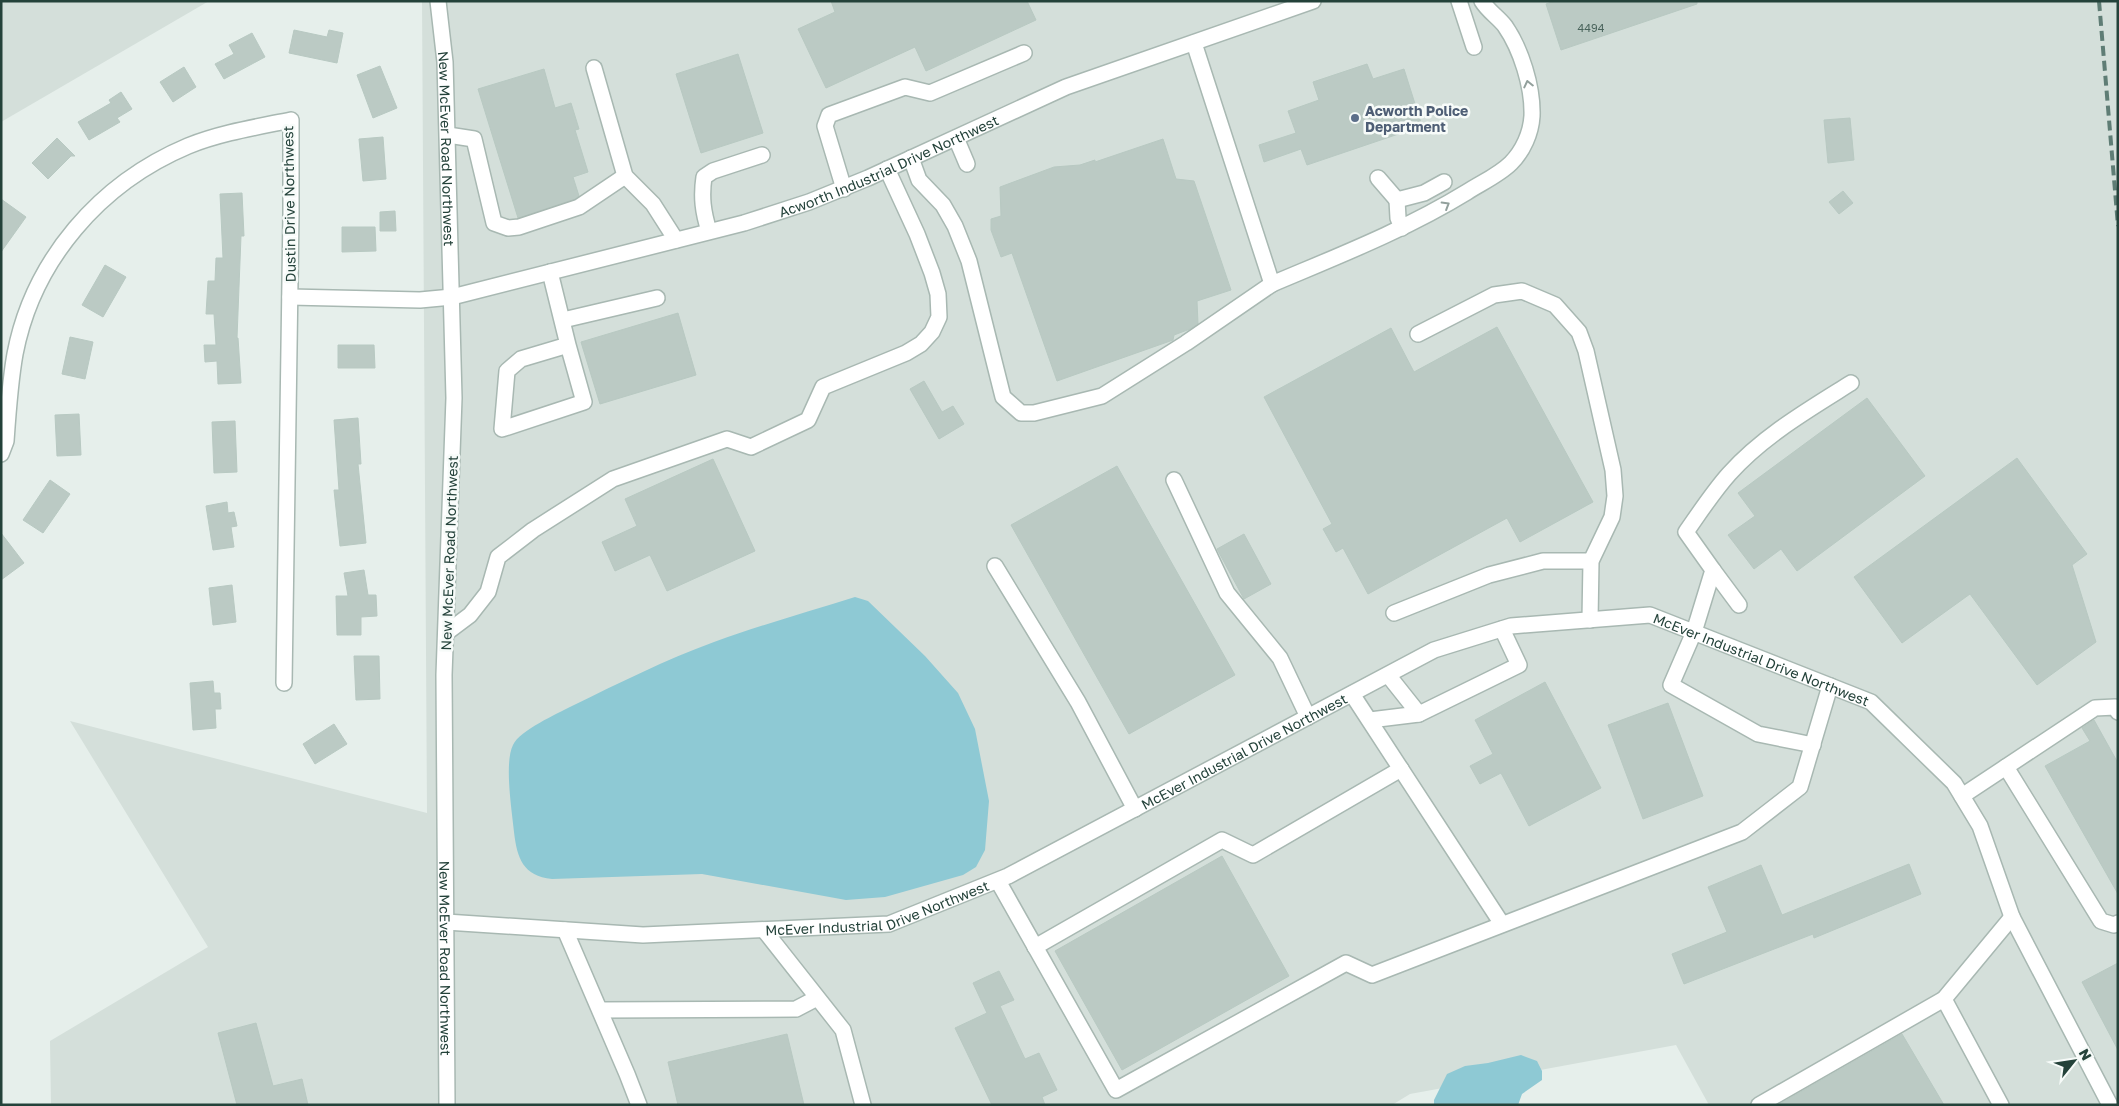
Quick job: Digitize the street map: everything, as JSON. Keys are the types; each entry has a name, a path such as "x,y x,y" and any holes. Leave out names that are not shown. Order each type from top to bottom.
{"street":[{"name":"New McEver Road Northwest","path":"438,1 445,62 448,135 454,398 444,675 447,1105"},
{"name":"Acworth Industrial Drive Northwest","path":"290,297 420,300 452,296 709,232 773,213 844,188 1066,87 1313,1"},
{"path":"1458,1 1474,47"},
{"path":"911,158 919,180 943,205 955,226 969,261 1003,396 1021,413 1034,413 1102,396 1186,343 1272,284 1402,228 1432,213 1504,170 1516,158 1525,142 1532,117 1530,93 1514,42 1504,26 1487,9 1482,1"},
{"path":"1194,43 1272,284"},
{"path":"844,188 825,126 829,115 905,87 930,93 1024,53"},
{"path":"594,68 625,176 653,204 676,240"},
{"name":"Dustin Drive Northwest","path":"1,454 6,440 16,353 28,311 40,282 67,238 92,210 122,184 154,163 208,139 291,120 284,683"},
{"path":"448,135 474,139 494,223 508,228 579,207 625,176"},
{"path":"956,138 967,164"},
{"path":"709,232 702,210 704,178 712,171 762,155"},
{"path":"446,632 470,615 488,592 498,557 533,530 613,479 727,439 751,447 808,420 823,388 906,354 921,344 932,332 940,317 938,294 917,234 887,169"},
{"path":"1378,178 1397,200 1398,218 1402,228"},
{"path":"1397,200 1424,193 1444,182"},
{"path":"550,272 584,402 502,429 507,371 521,359 568,345"},
{"path":"1418,334 1494,295 1522,291 1555,305 1579,332 1586,351 1611,461 1616,496 1612,517 1590,561 1590,620"},
{"path":"563,320 657,298"},
{"path":"1739,605 1686,532 1712,494 1730,472 1793,419 1851,383"},
{"path":"1174,480 1227,593 1280,658 1308,717"},
{"path":"1394,613 1490,575 1543,561 1590,561"},
{"path":"995,566 1078,702 1135,809"},
{"path":"1713,570 1694,632 1671,685 1758,734 1813,745"},
{"name":"McEver Industrial Drive Northwest","path":"446,922 643,935 889,924 998,881 1434,650 1511,626 1650,615 1871,702 1954,783 1980,826 2012,917 2110,1105"},
{"path":"1370,720 1419,714 1519,665 1502,629"},
{"path":"1388,675 1419,714"},
{"path":"998,881 1116,1090 1346,963 1372,975 1742,832 1800,787 1830,686"},
{"path":"1352,694 1502,924"},
{"path":"1962,796 2094,708 2115,708 2118,712"},
{"path":"2006,766 2101,921 2114,925 2118,923"},
{"path":"1035,947 1222,840 1254,855 1401,769"},
{"path":"1759,1105 1944,999 2012,917"},
{"path":"565,930 628,1074 639,1105"},
{"path":"764,930 843,1030 863,1105"},
{"path":"600,1010 796,1008 818,998"},
{"path":"1944,999 2001,1105"}],"shaded area":[{"path":"1,1 209,1 1,122"},
{"path":"422,1 2118,1 2118,1105 1709,1105 1676,1045 1410,1094 1392,1105 51,1105 50,1041 208,947 70,721 427,813"}],"water":[{"path":"855,597 868,601 925,656 958,693 975,729 989,801 985,850 976,867 963,875 885,897 846,900 702,874 552,879 534,874 523,864 515,841 510,800 509,763 513,745 523,734 572,706 678,656 749,630"},
{"path":"1521,1055 1537,1061 1542,1071 1542,1080 1522,1094 1518,1105 1434,1105 1434,1100 1447,1074 1465,1066"}],"building":[{"path":"831,1 1027,1 1036,20 926,71 915,47 826,88 798,29 835,12"},
{"path":"1555,1 1697,1 1697,4 1561,50 1546,4"},
{"path":"294,30 327,37 329,30 343,33 337,63 289,53"},
{"path":"252,33 265,57 224,79 215,64 234,54 229,45"},
{"path":"738,54 763,133 701,153 676,74"},
{"name":"Acworth Police Department","path":"1367,64 1373,79 1404,69 1422,126 1307,165 1301,149 1264,162 1259,145 1296,133 1288,111 1319,100 1313,82"},
{"path":"380,66 397,108 373,118 357,75"},
{"path":"184,67 196,87 173,102 160,82"},
{"path":"544,69 555,108 571,103 579,129 575,130 588,172 573,177 579,196 575,199 518,218 478,89"},
{"path":"121,92 132,109 117,118 120,122 89,140 78,122 111,103 109,100"},
{"path":"1850,118 1854,160 1828,163 1824,120"},
{"path":"383,137 386,179 363,181 359,139"},
{"path":"57,138 75,156 71,156 48,179 32,163"},
{"path":"1163,139 1176,179 1194,181 1231,290 1197,301 1198,324 1174,335 1173,340 1057,381 1012,253 1001,257 991,230 991,219 1001,216 1000,187 1054,167 1080,165 1095,160 1095,162"},
{"path":"1843,191 1853,203 1839,214 1829,202"},
{"path":"242,193 244,236 241,236 237,338 241,383 218,384 217,361 205,362 204,345 216,345 214,314 206,314 208,281 215,281 216,258 223,258 220,194"},
{"path":"1,199 26,217 1,252"},
{"path":"395,211 396,231 380,231 380,212"},
{"path":"342,227 375,227 376,251 342,252"},
{"path":"105,265 126,277 103,317 82,305"},
{"path":"678,313 696,375 600,404 581,342"},
{"path":"1497,327 1593,502 1520,542 1507,518 1368,594 1343,548 1336,552 1323,529 1332,524 1264,397 1391,328 1414,372"},
{"path":"70,337 93,342 85,379 62,374"},
{"path":"338,345 374,345 375,368 338,368"},
{"path":"924,381 942,412 953,406 964,424 939,439 910,389"},
{"path":"1867,398 1925,476 1797,571 1781,549 1754,569 1728,535 1755,516 1738,493"},
{"path":"79,414 81,455 57,456 55,415"},
{"path":"358,418 361,464 358,464 366,543 340,546 334,490 339,490 334,420"},
{"path":"235,421 237,472 214,473 212,422"},
{"path":"2017,458 2087,554 2072,565 2096,642 2037,685 1970,594 1902,643 1854,577"},
{"path":"713,459 755,551 667,591 650,555 615,571 602,542 637,526 625,499"},
{"path":"1117,466 1235,675 1129,734 1011,525"},
{"path":"50,480 70,494 43,533 23,520"},
{"path":"227,502 228,513 234,512 237,526 231,527 234,547 213,550 206,506"},
{"path":"1,533 24,563 1,580"},
{"path":"1244,534 1271,584 1244,599 1217,549"},
{"path":"364,570 368,595 376,595 377,616 361,617 361,635 337,635 336,596 348,596 344,573"},
{"path":"232,585 236,622 213,625 209,588"},
{"path":"354,656 379,656 380,699 356,700"},
{"path":"213,681 214,693 220,693 221,709 215,709 216,728 193,730 190,683"},
{"path":"1545,682 1601,788 1529,826 1501,773 1480,784 1470,766 1493,754 1475,720"},
{"path":"1668,703 1703,796 1643,819 1608,725"},
{"path":"2094,720 2118,763 2118,894 2045,766 2090,741 2082,728"},
{"path":"334,724 347,744 315,764 303,744"},
{"path":"1222,856 1289,976 1122,1070 1055,951"},
{"path":"1909,864 1921,894 1814,938 1813,934 1684,984 1672,954 1727,932 1708,887 1761,865 1782,915"},
{"path":"2118,963 2118,1050 2082,982"},
{"path":"999,971 1014,1000 1000,1006 1025,1059 1039,1053 1057,1090 1042,1097 1045,1105 992,1105 955,1028 987,1013 973,983"},
{"path":"256,1023 273,1086 302,1079 308,1105 237,1105 218,1033"},
{"path":"787,1034 804,1105 678,1105 668,1062"},
{"path":"1902,1034 1944,1105 1778,1105"}],"railway":[{"path":"2099,1 2118,226"}],"place":[{"name":"Acworth Police Department","path":"1355,118"}]}
